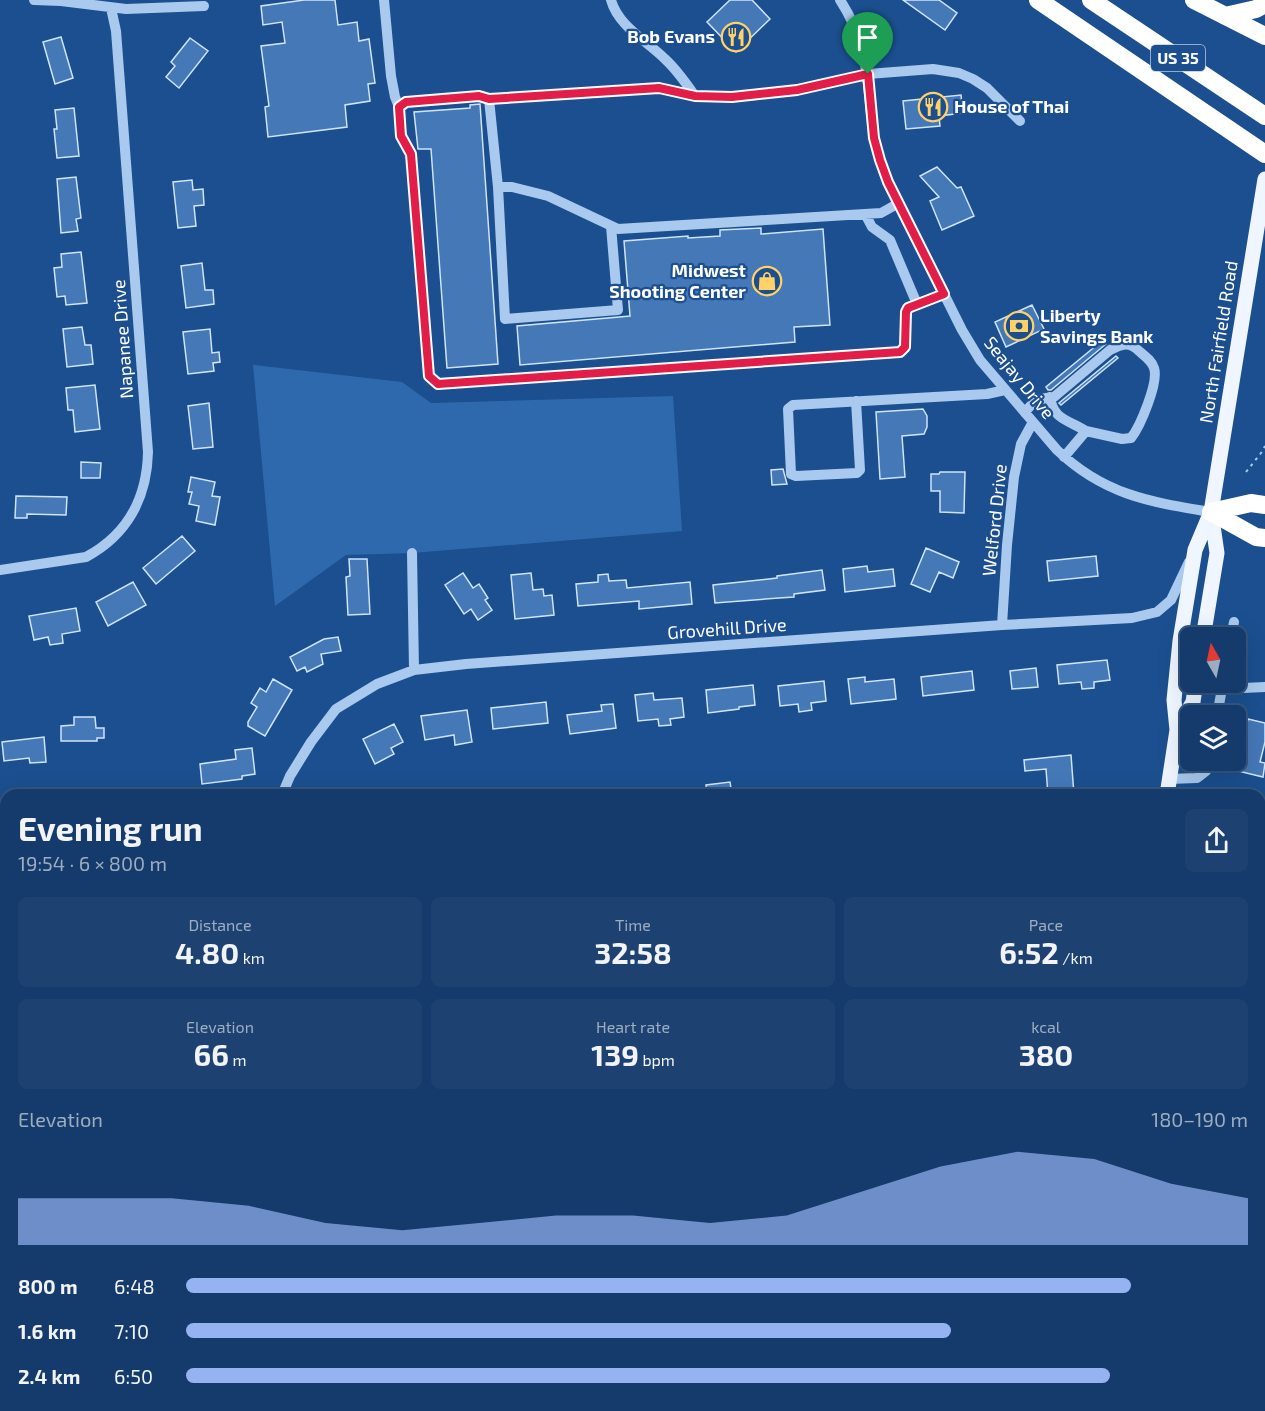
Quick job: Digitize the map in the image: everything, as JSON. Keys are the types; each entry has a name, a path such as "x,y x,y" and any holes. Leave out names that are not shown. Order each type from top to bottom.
{"highway":[{"name":"US 35","path":"1038,0 1265,154"},
{"name":"US 35","path":"1091,0 1265,116"},
{"path":"1194,0 1265,36"},
{"path":"1225,16 1257,9 1265,3"},
{"path":"1225,128 1265,161"},
{"path":"1211,512 1251,503 1265,505"},
{"path":"1211,512 1256,537 1265,538"}],"main road":[{"name":"North Fairfield Road","path":"1168,789 1177,730 1173,700 1180,641 1195,550 1211,512 1265,179"},
{"name":"North Fairfield Road","path":"1205,627 1217,554 1211,512"},
{"name":"North Fairfield Road","path":"1177,730 1193,702 1194,693"}],"street":[{"path":"34,0 111,8 159,9 204,6"},
{"path":"384,0 391,76 399,107 401,136 411,154 429,376 438,384 900,352 905,347 908,308 944,294"},
{"path":"611,0 622,20 680,74 695,96"},
{"name":"Seajay Drive","path":"840,0 856,29 863,48 868,74 874,138 882,167 962,330 980,360 1064,457 1092,479 1112,489 1166,504 1211,512"},
{"name":"Napanee Drive","path":"0,570 86,557 94,553 112,540 127,523 144,488 148,452 116,31 111,8"},
{"path":"399,107 406,102 479,96 489,99 659,88 695,96 732,97 797,90 868,74 933,69 973,79 987,88 1020,122"},
{"path":"489,99 498,187 505,319 618,310 611,226"},
{"path":"498,187 512,187 548,196 618,229 881,213 899,203"},
{"path":"865,214 872,227 890,240 917,304"},
{"path":"1025,413 1034,402 1050,397 1054,397 1110,350 1120,345 1129,343 1134,345 1149,360 1155,371 1143,419 1131,438 1122,439 1086,431 1057,415 1051,408 1050,397"},
{"path":"856,401 860,470 857,473 796,476 791,474 788,410 793,405 856,401 987,394 1005,390"},
{"name":"Welford Drive","path":"1002,625 1014,477 1021,444 1033,422"},
{"path":"1064,457 1086,431"},
{"name":"Grovehill Drive","path":"285,789 311,742 336,709 377,684 414,670 466,664 1002,625 1132,618 1157,612 1171,600 1195,550"},
{"path":"412,553 414,670"},
{"path":"1233,627 1234,621"},
{"path":"1246,687 1265,687"},
{"path":"1169,779 1197,778 1206,771"}],"path":[{"path":"1246,472 1265,446"}],"shaded area":[{"path":"253,365 402,382 431,403 673,396 682,531 412,553 346,555 275,606"}],"building":[{"path":"304,0 335,0 338,25 357,22 359,41 369,39 375,83 368,84 370,101 345,105 347,127 268,137 265,107 269,106 261,46 285,43 282,22 263,25 261,6"},
{"name":"Bob Evans","path":"730,0 752,0 770,19 736,52 707,22"},
{"path":"903,0 939,0 957,13 945,30"},
{"path":"61,37 73,78 55,84 43,42"},
{"path":"190,38 208,51 179,88 166,77 175,66 171,62"},
{"name":"House of Thai","path":"961,95 963,113 939,116 940,126 906,129 903,101"},
{"path":"480,104 498,364 447,368 431,149 418,149 414,112 470,108 470,105"},
{"path":"74,108 79,156 57,158 55,110"},
{"path":"937,167 957,188 961,187 974,216 942,230 930,201 939,197 920,176"},
{"path":"76,177 81,218 76,219 78,231 61,233 57,179"},
{"path":"192,180 193,190 203,189 204,205 194,206 196,226 178,228 173,182"},
{"path":"761,228 761,234 823,229 830,325 794,327 795,342 520,365 517,326 630,316 624,241 720,236 720,230"},
{"path":"81,252 87,303 66,305 65,296 57,297 54,268 62,267 61,254"},
{"path":"202,263 205,290 213,290 214,304 186,308 181,266"},
{"name":"Liberty Savings Bank","path":"1032,305 1044,329 1006,347 995,322"},
{"path":"82,327 85,345 91,345 93,364 67,367 63,329"},
{"path":"210,329 212,353 219,352 220,362 213,363 214,371 188,374 183,332"},
{"path":"1103,340 1106,344 1051,390 1048,390 1046,387"},
{"path":"1116,356 1118,358 1061,405 1059,403"},
{"path":"95,385 100,429 75,432 73,410 68,410 66,388"},
{"path":"209,403 213,447 193,449 188,406"},
{"path":"923,409 927,416 927,427 924,434 902,436 905,477 880,479 876,412"},
{"path":"81,462 101,463 100,478 81,478"},
{"path":"783,469 787,484 772,485 771,470"},
{"path":"965,472 964,513 940,512 940,491 931,491 931,474"},
{"path":"191,477 215,482 212,496 220,497 215,525 196,521 199,506 189,504 192,492 188,492"},
{"path":"16,496 67,497 66,515 27,514 27,518 15,518"},
{"path":"182,536 195,551 156,584 143,568"},
{"path":"926,548 959,562 953,578 939,572 930,592 911,584"},
{"path":"1096,556 1098,576 1049,581 1047,561"},
{"path":"349,559 367,559 370,614 348,615 346,577 350,576"},
{"path":"867,566 868,572 893,569 895,586 845,592 843,569"},
{"path":"822,570 825,590 794,594 794,597 715,603 713,585"},
{"path":"463,573 473,588 479,584 492,610 478,620 471,609 464,614 445,585"},
{"path":"531,573 533,590 543,589 544,596 552,595 554,615 515,619 511,575"},
{"path":"608,574 609,581 626,580 627,588 690,582 692,604 639,609 639,601 578,606 576,584 598,582 598,575"},
{"path":"133,582 146,605 108,626 96,602"},
{"path":"76,608 80,631 62,634 63,643 50,645 48,637 34,640 29,616"},
{"path":"338,637 341,651 321,654 323,664 307,672 305,667 297,671 290,657 324,639"},
{"path":"1107,660 1110,680 1094,682 1094,688 1082,689 1081,682 1059,684 1057,665"},
{"path":"1036,668 1038,687 1012,689 1010,671"},
{"path":"972,671 974,690 923,696 921,677"},
{"path":"865,677 865,682 894,679 896,699 851,704 848,679"},
{"path":"273,679 292,690 265,736 248,726 248,722 257,707 251,703 260,688 266,692"},
{"path":"824,681 826,701 811,703 812,710 799,712 798,704 780,706 778,686"},
{"path":"753,685 755,705 708,713 706,690"},
{"path":"653,693 654,700 682,698 684,717 670,719 671,725 659,726 658,719 638,721 635,695"},
{"path":"546,702 548,723 493,729 491,708"},
{"path":"613,704 616,728 570,734 567,715 602,711 601,705"},
{"path":"467,710 472,742 455,745 454,735 425,740 421,716"},
{"path":"74,717 95,717 96,728 104,728 104,738 97,738 97,741 61,741 61,726 74,725"},
{"path":"1248,719 1265,723 1265,742 1260,762 1265,763 1263,777 1238,771 1246,771"},
{"path":"394,724 403,742 391,748 394,754 375,764 363,739"},
{"path":"44,737 46,762 30,763 29,758 4,761 2,742"},
{"path":"252,748 255,774 242,776 242,779 202,784 200,764 236,759 235,750"},
{"path":"1071,755 1074,789 1048,789 1046,769 1025,771 1024,760"},
{"path":"730,782 731,789 706,789 706,785"}],"place":[{"name":"Bob Evans","path":"736,37"},
{"name":"House of Thai","path":"933,107"},
{"name":"Midwest Shooting Center","path":"767,281"},
{"name":"Liberty Savings Bank","path":"1019,326"}],"route":[{"path":"868,74 874,138 880,160 888,182 944,294 908,308 905,347 900,352 438,384 429,376 411,154 401,136 399,107 401,104 479,96 489,99 659,88 695,96 732,97 797,90 868,74"}]}
